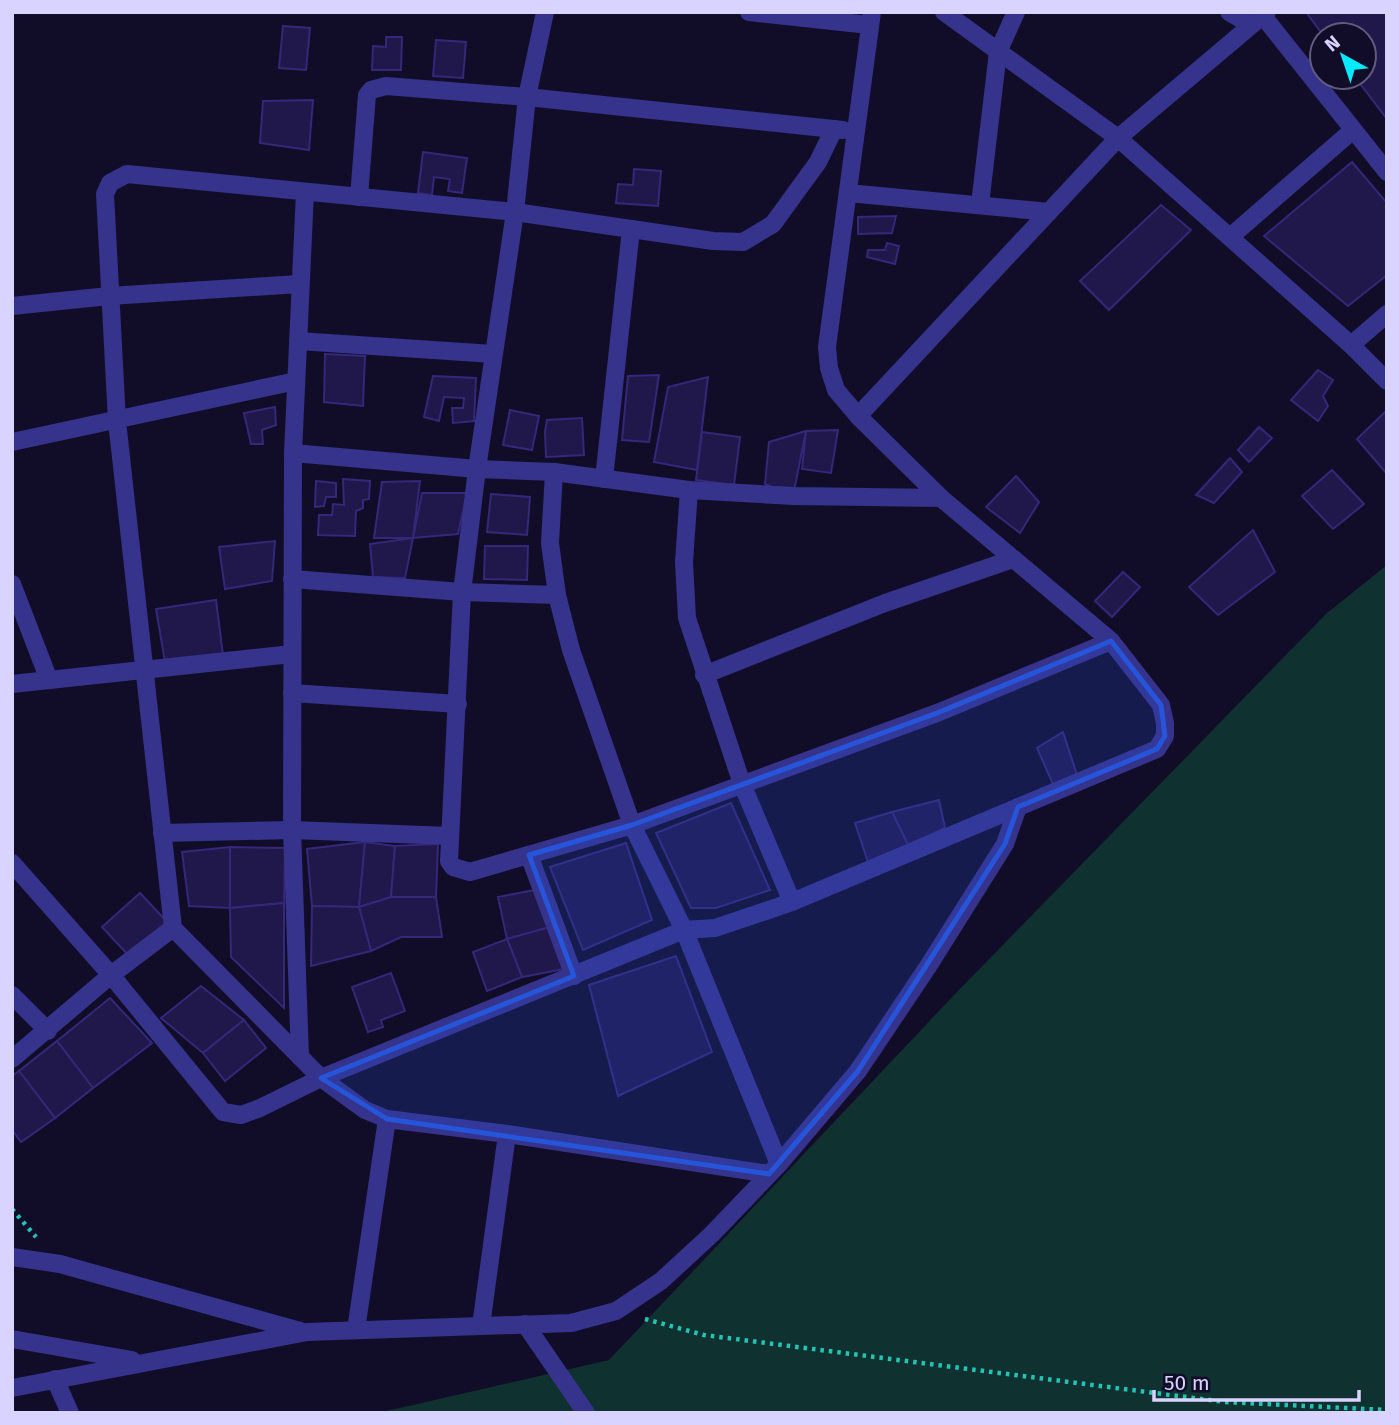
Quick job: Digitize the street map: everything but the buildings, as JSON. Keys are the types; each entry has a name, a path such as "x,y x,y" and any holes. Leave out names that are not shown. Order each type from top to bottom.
{"street":[{"path":"545,12 527,97 515,212 493,354 462,592 449,861 453,867 470,872 632,825 937,713 1111,641"},
{"path":"12,863 111,975 223,1112 241,1115 321,1078 684,930 715,928 792,902 1157,749 1165,736 1161,705 1111,641 941,498 858,416 836,390 829,368 827,347 871,18 749,12"},
{"path":"944,12 1118,138 1351,345 1387,381"},
{"path":"980,204 999,52 1016,12"},
{"path":"1229,12 1260,18 1387,172"},
{"path":"858,416 1118,138 1260,18"},
{"path":"359,197 367,95 371,90 386,86 527,97 857,131"},
{"path":"774,1169 387,1119 365,1110 321,1078 173,928 117,421 104,194 110,183 127,174 515,212 713,242 743,242 773,224 818,162 834,129"},
{"path":"1230,237 1353,130"},
{"path":"300,1057 292,830 292,579 293,453 305,192"},
{"path":"848,193 1049,212"},
{"path":"604,479 631,229"},
{"path":"12,306 109,296 300,284"},
{"path":"1351,345 1387,314"},
{"path":"298,341 493,354"},
{"path":"12,442 296,381"},
{"path":"293,453 477,469 554,472 689,490 793,496 941,498"},
{"path":"554,472 550,543 557,595 575,661 632,825 684,930 774,1169"},
{"path":"689,490 684,562 687,618 742,785 792,902"},
{"path":"704,676 885,603 1013,559"},
{"path":"292,579 462,592 557,595"},
{"path":"12,584 49,680"},
{"path":"12,684 292,654"},
{"path":"292,693 458,704"},
{"path":"12,1388 307,1332 571,1323 616,1311 661,1281 712,1234 774,1169 858,1071 1005,844 1018,807"},
{"path":"162,832 292,830 450,836"},
{"path":"529,855 574,975"},
{"path":"12,1059 111,975 173,928"},
{"path":"12,995 48,1031"},
{"path":"356,1330 387,1119"},
{"path":"481,1326 507,1134"},
{"path":"12,1257 60,1264 307,1332"},
{"path":"525,1324 586,1413"},
{"path":"12,1339 146,1362"},
{"path":"55,1379 70,1413"}],"path":[{"path":"616,1311 704,1335 1211,1401 1387,1410"}],"highlighted area":[{"path":"1111,641 1161,705 1165,736 1157,749 1018,807 1005,844 858,1071 769,1174 387,1119 321,1078 574,976 529,855 632,825 937,713"}],"green space":[{"path":"1387,565 1387,1413 378,1413 609,1360 957,992 1326,614"}]}
